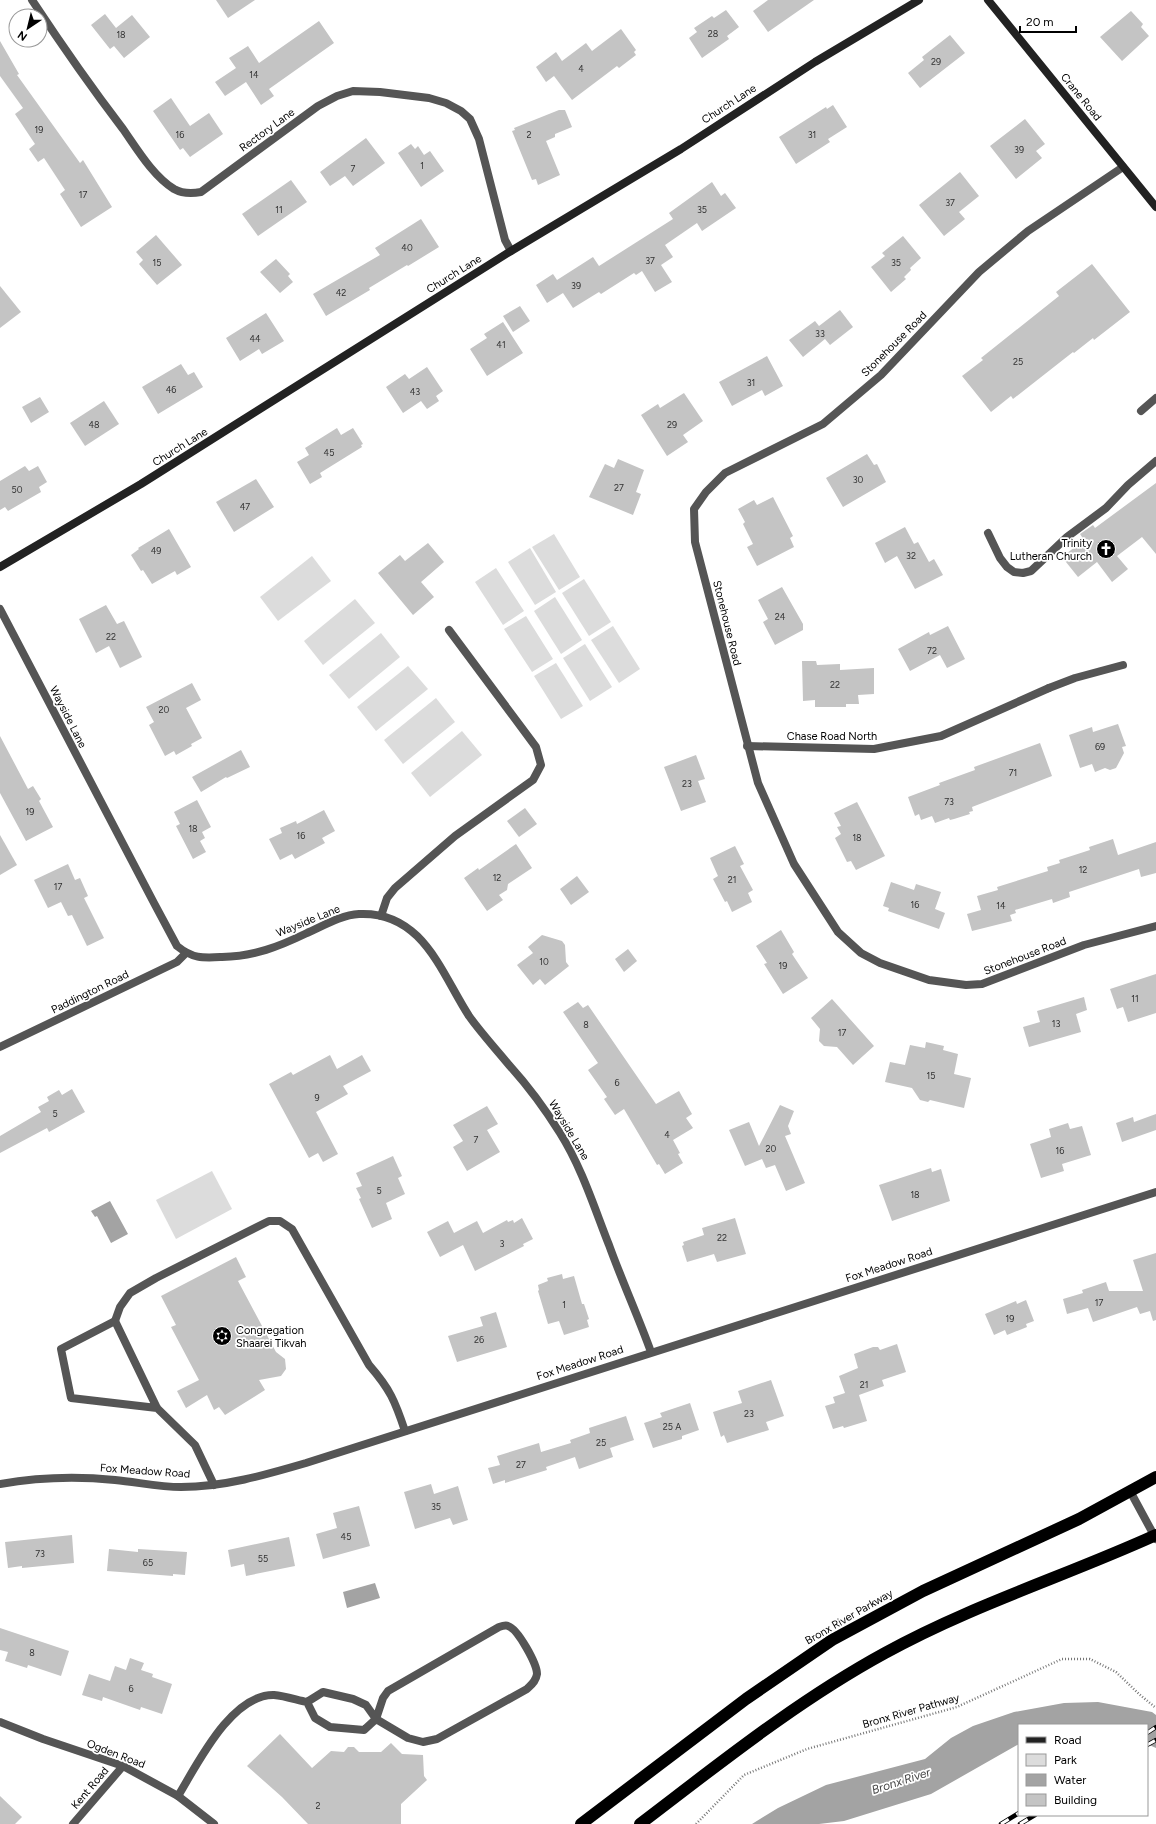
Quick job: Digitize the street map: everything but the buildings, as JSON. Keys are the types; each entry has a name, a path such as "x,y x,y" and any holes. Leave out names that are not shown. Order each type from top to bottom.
{"highway":[{"name":"Bronx River Parkway","path":"581,1824 746,1699 832,1640 923,1591 1023,1545 1156,1477"},
{"path":"640,1824 799,1705 885,1653 977,1608 1155,1537"}],"street":[{"name":"Rectory Lane","path":"32,0 82,75 145,159 163,180 175,189 183,193 191,194 201,192 318,106 337,96 353,91 380,92 430,98 446,103 470,119 479,139 506,240 511,251"},
{"name":"Church Lane","path":"0,567 148,480 511,251 681,149 815,62 919,0"},
{"name":"Crane Road","path":"988,0 1156,207"},
{"name":"Stonehouse Road","path":"1123,167 1028,231 979,272 881,375 823,424 725,473 706,492 694,510 694,542 758,783 794,864 838,932 861,953 880,963 929,980 966,985 982,984 1084,945 1156,926"},
{"path":"1141,410 1156,398"},
{"path":"988,533 1000,558 1007,567 1014,572 1023,573 1031,571 1067,537 1106,508 1128,485 1156,461"},
{"name":"Wayside Lane","path":"0,609 177,946 186,953 198,957 211,958 258,954 334,921 358,914 381,916 401,924 417,936 437,959 470,1017 536,1098 560,1133 574,1158 593,1200 605,1237 651,1352"},
{"path":"381,916 387,898 395,888 455,836 533,780 540,765 536,748 449,630"},
{"name":"Chase Road North","path":"748,746 874,750 941,736 1049,688 1075,678 1123,665"},
{"name":"Paddington Road","path":"0,1047 178,962 186,953"},
{"name":"Fox Meadow Road","path":"0,1484 28,1479 66,1476 180,1487 214,1485 250,1479 306,1463 1156,1192"},
{"path":"157,1408 71,1398 61,1349 115,1321 120,1307 130,1293 156,1278 269,1221 280,1220 292,1229 369,1365 383,1382 396,1402 405,1431"},
{"path":"115,1321 157,1408 195,1445 214,1485"},
{"path":"1130,1491 1155,1537"},
{"path":"178,1796 208,1745 243,1706 258,1698 274,1695 307,1702 323,1692 353,1699 366,1705 376,1719 408,1738 423,1742 437,1739 527,1689 535,1681 537,1673 535,1663 516,1631 508,1626 499,1626 388,1691 383,1698 376,1719 364,1730 330,1727 315,1718 307,1702"},
{"name":"Ogden Road","path":"0,1722 43,1739 123,1766 178,1796 214,1824"},
{"name":"Kent Road","path":"73,1824 123,1766"}],"path":[{"name":"Bronx River Pathway","path":"696,1824 744,1775 807,1748 957,1708 1062,1659 1090,1659 1116,1672 1156,1708"}],"green space":[{"path":"554,534 580,577 559,590 532,547"},
{"path":"530,548 556,592 535,605 508,562"},
{"path":"312,556 331,581 278,621 260,597"},
{"path":"496,568 524,611 503,625 475,582"},
{"path":"584,579 611,622 589,636 562,593"},
{"path":"555,597 582,640 561,654 534,611"},
{"path":"355,599 375,623 323,665 304,641"},
{"path":"526,616 553,659 532,672 504,629"},
{"path":"613,626 640,669 619,683 591,640"},
{"path":"381,633 400,657 349,699 329,675"},
{"path":"585,644 612,687 590,701 563,658"},
{"path":"556,663 583,706 561,719 534,676"},
{"path":"408,666 428,689 376,731 357,707"},
{"path":"436,698 455,722 403,764 384,740"},
{"path":"462,731 482,755 430,797 411,773"},
{"path":"212,1171 232,1209 176,1239 156,1200"}],"water":[{"path":"110,1201 128,1234 111,1243 97,1216 95,1217 91,1211"},
{"path":"375,1583 380,1598 347,1608 343,1592"},
{"name":"Bronx River","path":"1098,1702 1152,1712 1156,1715 1156,1748 1148,1744 1148,1724 1018,1724 1018,1745 931,1794 844,1821 819,1824 752,1824 778,1808 826,1785 925,1759 951,1738 973,1726 1014,1712 1064,1703"}],"railway":[{"path":"1148,1732 1156,1727"},
{"path":"1148,1744 1156,1740"},
{"path":"1001,1824 1018,1814"},
{"path":"1020,1824 1033,1816"}],"place":[{"name":"Trinity Lutheran Church","path":"1106,549"},
{"name":"Congregation Shaarei Tikvah","path":"222,1336"}]}
